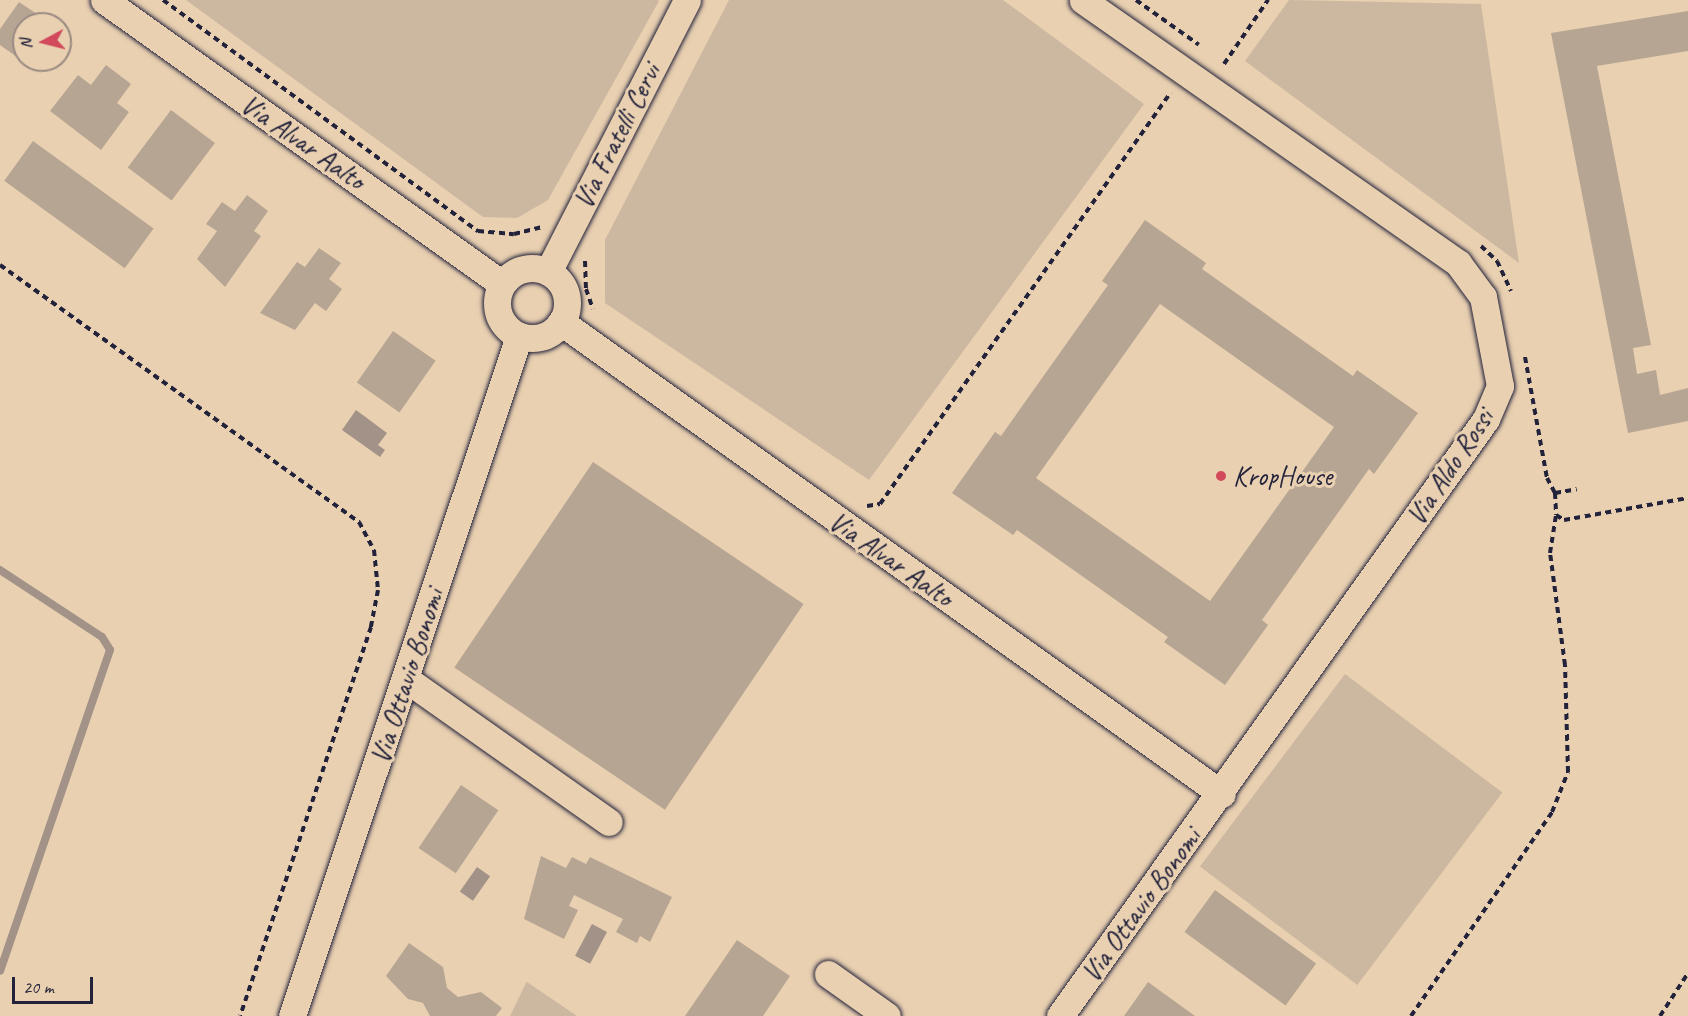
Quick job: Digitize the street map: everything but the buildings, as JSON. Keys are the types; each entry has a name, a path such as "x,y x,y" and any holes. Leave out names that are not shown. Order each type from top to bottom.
{"street":[{"name":"Via Alvar Aalto","path":"104,0 502,284"},
{"name":"Via Fratelli Cervi","path":"548,272 687,0"},
{"name":"Via Aldo Rossi","path":"1083,0 1458,263 1483,297 1500,386 1486,419 1222,794"},
{"path":"528,268 548,272 567,300 561,322 543,337 519,336 499,314 502,284 528,268"},
{"name":"Via Alvar Aalto","path":"561,322 1222,794"},
{"name":"Via Ottavio Bonomi","path":"292,1016 519,336"},
{"path":"406,679 609,822"},
{"name":"Via Ottavio Bonomi","path":"1060,1016 1222,794"},
{"path":"828,974 887,1016"}],"path":[{"path":"163,0 478,231 514,234 545,226 586,246 585,289 592,308 602,315"},
{"path":"1224,64 1268,0"},
{"path":"860,503 880,504 1203,48"},
{"path":"0,265 359,522 374,550 378,590 371,627 240,1016"},
{"path":"1411,1016 1552,812 1568,772 1565,665 1550,553 1557,515 1555,493"},
{"path":"1557,515 1564,520 1688,498"},
{"path":"1660,1016 1688,973"}],"shaded area":[{"path":"186,0 659,1 548,200 517,218 483,217"},
{"path":"729,0 1003,0 1144,104 869,480 605,303 605,240"},
{"path":"1289,0 1481,4 1519,263 1245,61"},
{"path":"356,410 387,433 378,445 385,450 380,457 342,430"},
{"path":"1345,674 1502,793 1357,985 1200,866"},
{"path":"477,867 490,876 473,901 460,892"},
{"path":"592,924 607,932 590,964 575,956"},
{"path":"527,982 577,1016 510,1016"}],"waterway":[{"path":"0,570 102,637 110,650 0,971"}],"place":[{"name":"KropHouse","path":"1221,476"}]}
